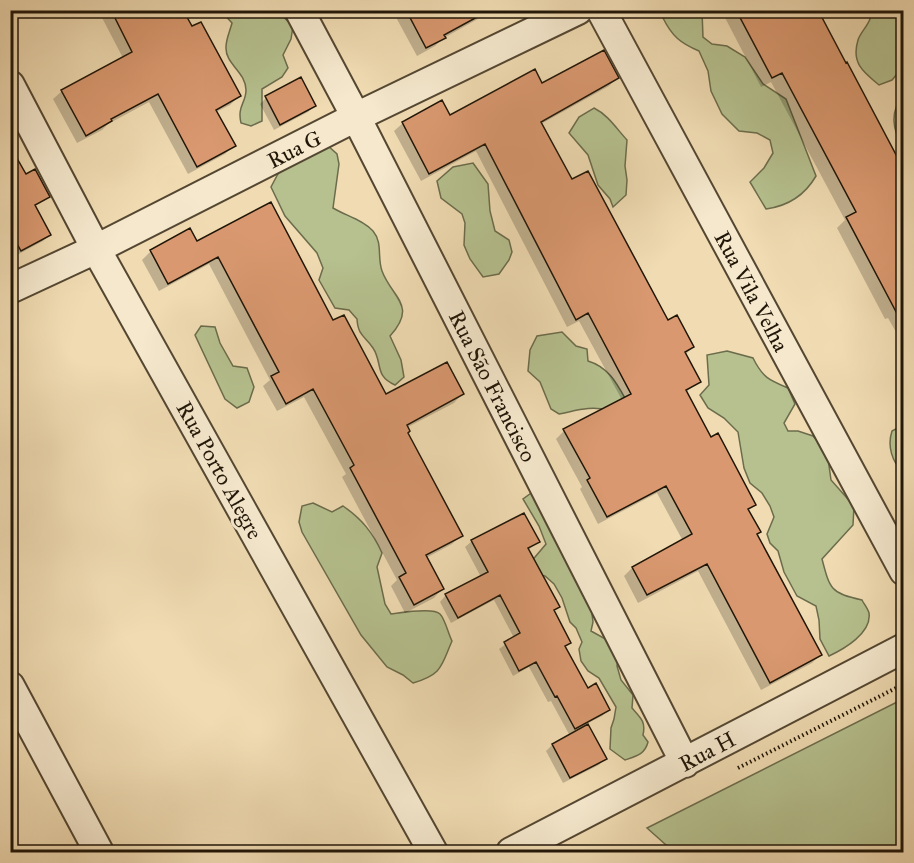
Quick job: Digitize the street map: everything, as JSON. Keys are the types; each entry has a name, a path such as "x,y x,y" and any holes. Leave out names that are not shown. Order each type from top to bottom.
{"street":[{"name":"Rua São Francisco","path":"299,10 356,117 685,763"},
{"name":"Rua G","path":"10,289 96,249 356,117 578,10"},
{"name":"Rua Vila Velha","path":"601,10 903,571"},
{"name":"Rua Porto Alegre","path":"10,85 96,249 433,852"},
{"name":"Rua H","path":"511,852 903,648"},
{"path":"10,686 99,852"}],"green space":[{"path":"221,11 277,11 293,26 291,39 283,55 288,68 282,77 262,89 262,121 251,126 241,123 240,112 246,94 245,84 227,53 227,41 232,23"},
{"path":"667,11 702,11 703,37 712,44 727,46 745,57 763,84 786,99 816,176 801,194 782,205 766,209 750,182 764,168 773,153 770,140 757,133 739,131 722,114 711,91 708,71 699,51 673,34 663,18"},
{"path":"866,11 903,11 903,67 892,80 879,85 863,71 857,61 856,48 859,37 870,19"},
{"path":"903,97 903,145 895,127 894,114"},
{"path":"594,108 608,118 627,140 626,195 613,207 610,199 598,185 588,155 569,133 579,117"},
{"path":"327,145 337,154 339,164 333,208 373,231 378,240 382,271 402,309 402,317 390,336 401,360 404,377 395,385 384,378 381,373 376,354 360,332 357,319 349,310 335,308 319,280 323,268 317,253 285,216 271,187 280,170"},
{"path":"473,163 488,184 490,211 495,231 509,240 512,252 499,274 483,277 470,259 464,245 465,223 462,214 441,198 437,181 453,167"},
{"path":"201,326 215,327 220,343 233,366 247,368 254,387 249,402 237,408 225,399 195,335"},
{"path":"562,332 576,346 587,349 588,361 606,371 626,400 609,410 590,408 559,414 551,409 540,382 528,371 530,350 537,336"},
{"path":"727,351 753,358 767,378 788,388 795,404 784,423 788,431 798,431 813,436 827,451 831,480 854,506 853,525 822,559 827,578 833,588 844,595 862,600 869,613 869,620 862,634 829,656 820,639 816,606 797,596 784,572 778,551 770,543 767,534 774,517 762,493 750,483 744,468 738,432 724,418 708,408 700,395 709,385 707,355"},
{"path":"903,425 903,472 893,459 890,442 892,431"},
{"path":"534,491 559,534 560,549 590,598 593,622 591,631 611,642 618,658 617,666 621,680 633,695 632,708 642,720 643,735 648,742 647,746 640,754 625,760 610,749 611,728 616,707 599,678 588,671 581,661 579,649 582,642 576,628 570,622 562,598 554,584 545,576 532,574 530,563 546,544 539,526 523,499"},
{"path":"313,503 332,512 343,506 356,516 371,533 382,553 377,567 385,604 391,614 431,611 442,616 452,641 443,663 436,672 413,683 387,667 361,635 302,532 299,522 302,506"},
{"path":"903,699 903,852 674,852 647,828"}],"building":[{"path":"111,10 183,10 192,26 201,22 241,96 216,110 236,146 197,167 158,94 111,119 112,121 86,136 61,90 132,52"},
{"path":"406,10 490,10 444,35 446,38 426,48"},
{"path":"736,10 818,10 847,62 903,168 903,325 846,217 856,212 782,73 772,78"},
{"path":"604,50 619,78 541,122 572,179 588,171 668,320 677,315 694,347 685,352 701,382 686,390 711,437 718,433 756,505 748,509 761,532 757,534 822,655 770,683 707,564 647,595 632,567 692,534 666,486 607,517 587,480 590,478 563,429 631,394 588,313 576,320 485,144 429,174 402,122 442,100 450,115 535,69 542,83"},
{"path":"301,77 316,106 280,125 265,96"},
{"path":"10,146 26,174 35,169 50,197 35,205 51,235 21,251 10,231"},
{"path":"271,202 333,320 344,315 386,394 447,362 464,394 407,425 410,431 408,433 463,536 426,555 444,589 414,605 399,577 406,573 350,468 354,465 313,389 286,404 271,376 279,372 218,257 168,284 150,250 190,228 197,241"},
{"path":"524,513 540,542 528,548 560,607 554,610 571,643 565,646 588,688 596,683 610,710 575,729 536,662 519,671 504,642 520,633 500,595 458,618 445,594 488,572 471,540"},
{"path":"588,724 607,759 570,778 552,744"}]}
